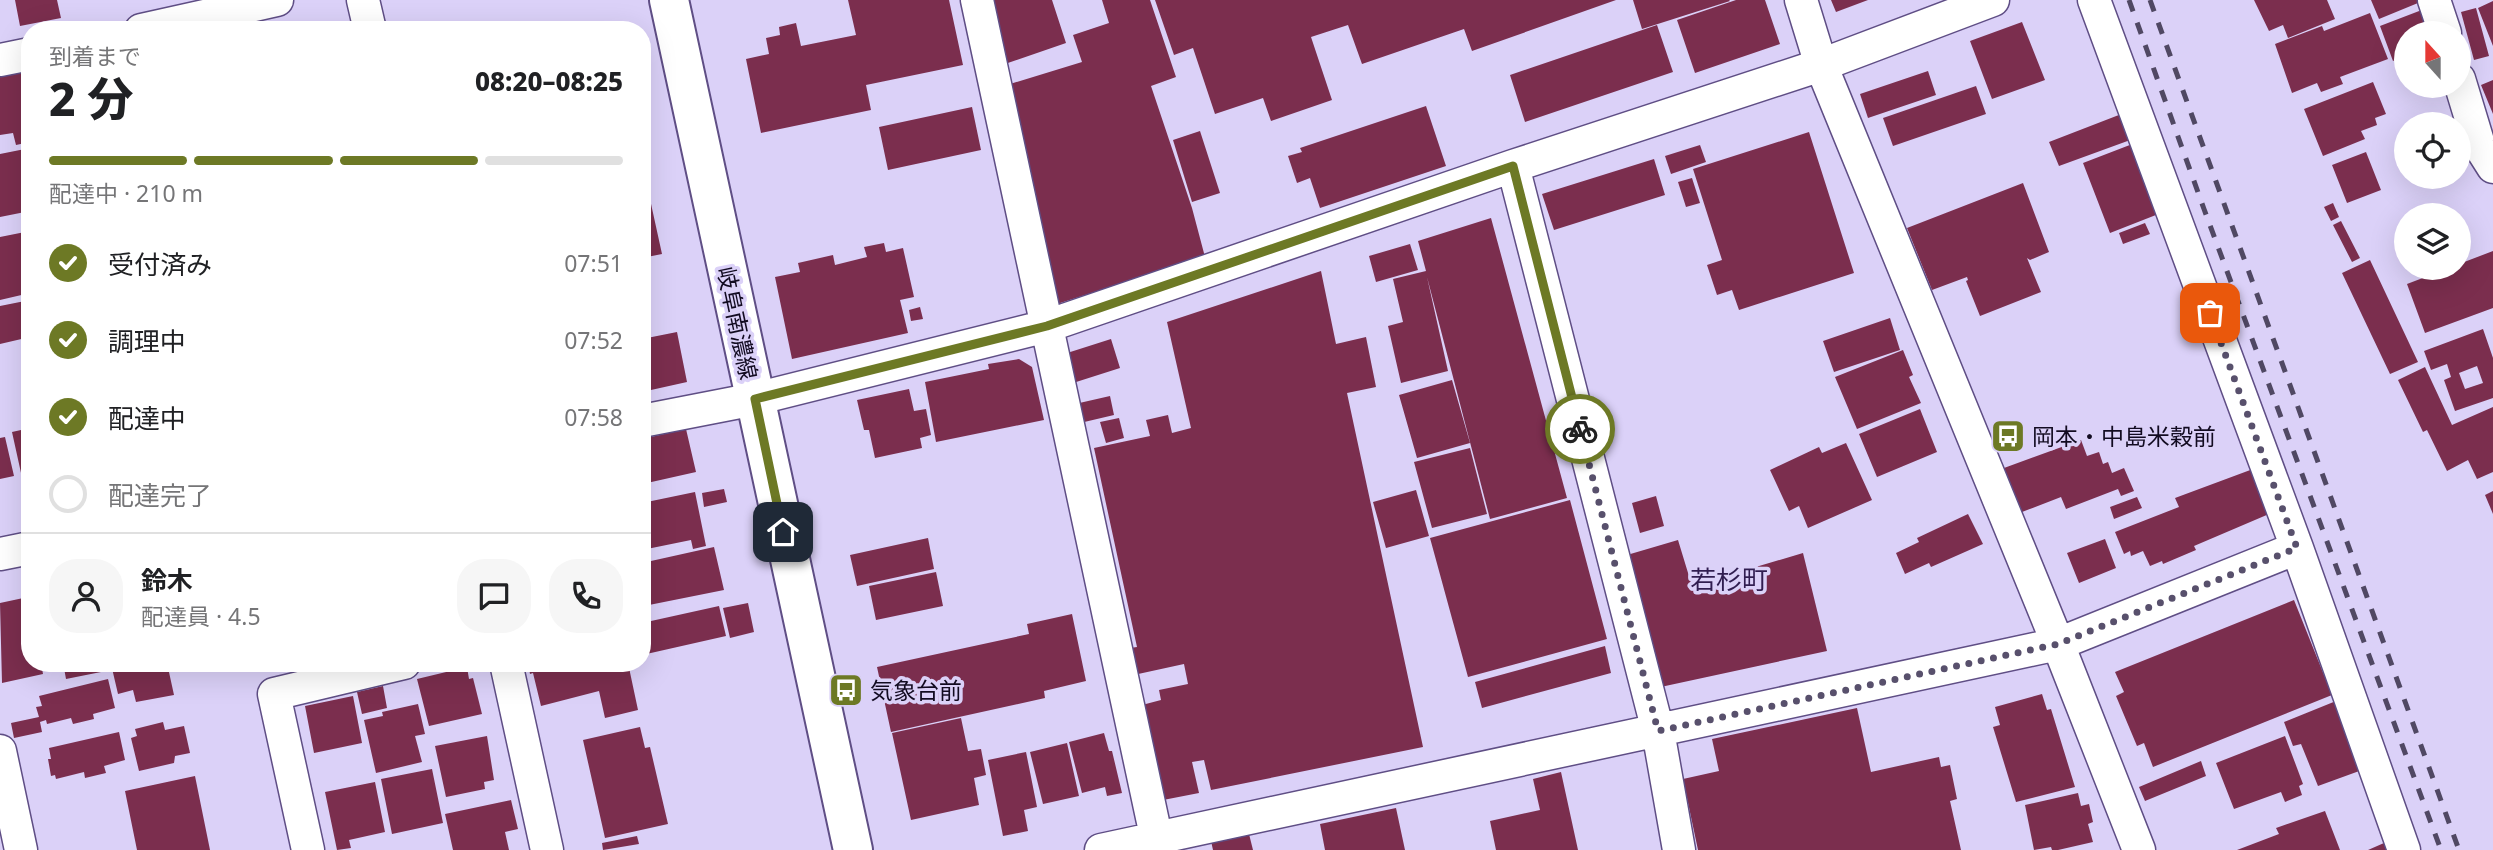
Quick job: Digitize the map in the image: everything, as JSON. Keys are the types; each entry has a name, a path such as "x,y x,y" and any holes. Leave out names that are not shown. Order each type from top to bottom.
{"main road":[{"name":"岐阜南濃線","path":"669,0 853,850"}],"street":[{"path":"182,21 277,0"},
{"path":"363,0 368,21"},
{"path":"977,0 1158,844"},
{"path":"1801,0 1821,65 2058,644 2139,850"},
{"path":"651,419 755,399 1047,326 1513,166 1821,65 1993,0"},
{"path":"2094,0 2297,548 2404,850"},
{"path":"2434,0 2441,21"},
{"path":"0,61 21,56"},
{"path":"2465,98 2479,145 2493,167"},
{"path":"1513,166 1658,731 1679,850"},
{"path":"1101,850 1158,844 2058,644 2297,548"},
{"path":"0,554 21,550"},
{"path":"308,850 274,694 366,672"},
{"path":"508,672 547,850"},
{"path":"0,751 21,850"}],"building":[{"path":"15,0 57,0 61,18 21,21 20,26"},
{"path":"848,0 949,0 963,65 866,85 871,110 761,133 746,59 769,54 766,38 780,35 779,27 796,23 801,46 856,35"},
{"path":"985,0 1052,0 1066,43 1002,65"},
{"path":"1102,0 1150,0 1176,77 1151,86 1192,208 1205,257 1057,304 997,88 1082,62 1073,35 1109,23"},
{"path":"1155,0 1616,0 1472,51 1464,29 1362,64 1348,25 1311,37 1332,100 1271,121 1263,98 1215,114 1193,48 1174,55"},
{"path":"1633,0 1729,0 1730,1 1642,29"},
{"path":"1736,0 1765,0 1780,44 1695,73 1677,20"},
{"path":"1831,0 1868,0 1836,12"},
{"path":"2254,0 2327,0 2335,19 2288,38 2283,25 2269,31"},
{"path":"2371,0 2417,0 2418,3 2379,19"},
{"path":"2493,1 2493,46 2478,8"},
{"path":"2427,8 2432,21 2394,21 2393,61 2380,26"},
{"path":"2476,8 2489,56 2474,60 2471,49 2471,21 2463,21 2461,12"},
{"path":"2370,13 2388,59 2340,77 2343,84 2321,92 2317,83 2292,93 2275,44 2322,26 2324,31"},
{"path":"2022,22 2045,80 1992,99 1970,41"},
{"path":"1657,25 1673,72 1525,122 1510,75"},
{"path":"1928,71 1936,95 1868,118 1860,94"},
{"path":"21,72 21,144 16,145 13,133 0,135 0,77"},
{"path":"2493,80 2493,114 2481,85"},
{"path":"2373,82 2386,114 2375,118 2377,125 2361,131 2365,139 2323,156 2304,109"},
{"path":"1976,86 1986,114 1893,146 1883,118"},
{"path":"1426,106 1446,166 1320,208 1310,178 1297,183 1288,156 1302,152 1300,148"},
{"path":"972,107 981,150 888,170 879,127"},
{"path":"2124,113 2133,139 2059,166 2049,142"},
{"path":"1200,131 1220,193 1192,202 1173,140"},
{"path":"1809,132 1854,273 1739,310 1732,290 1717,295 1707,265 1722,260 1693,169"},
{"path":"2135,143 2161,213 2110,233 2083,163"},
{"path":"1700,145 1706,162 1671,174 1665,156"},
{"path":"21,150 21,213 0,217 0,154"},
{"path":"2366,152 2381,190 2347,203 2332,165"},
{"path":"1654,159 1665,195 1554,230 1542,194"},
{"path":"1692,178 1700,203 1686,207 1678,182"},
{"path":"2023,183 2049,252 2030,260 2027,258 2041,292 1980,316 1966,281 1967,277 1932,290 1907,228"},
{"path":"2333,203 2339,217 2331,221 2324,207"},
{"path":"651,204 662,254 651,256"},
{"path":"1491,218 1567,498 1490,519 1427,277 1448,371 1401,383 1388,326 1403,322 1393,279 1426,271 1418,241"},
{"path":"2341,221 2360,258 2352,262 2333,225"},
{"path":"2145,223 2150,234 2123,244 2119,233"},
{"path":"21,233 21,295 0,300 0,237"},
{"path":"884,243 886,252 903,248 914,297 900,300 908,333 792,359 775,277 800,272 798,263 833,255 835,265 867,257 864,247"},
{"path":"1410,244 1418,270 1376,282 1369,256"},
{"path":"2493,251 2493,308 2425,333 2407,284 2418,280 2471,280 2471,259"},
{"path":"2370,260 2418,362 2390,374 2342,273"},
{"path":"1321,271 1336,344 1366,337 1376,387 1347,393 1423,747 1211,790 1204,760 1192,762 1199,793 1158,801 1142,705 1161,700 1159,690 1188,684 1184,664 1129,676 1123,649 1137,647 1094,448 1150,436 1146,420 1168,415 1172,433 1191,428 1167,322"},
{"path":"21,302 21,339 0,344 0,306"},
{"path":"920,307 923,319 911,321 909,310"},
{"path":"1890,318 1900,350 1834,372 1823,341"},
{"path":"2483,329 2493,358 2493,398 2455,411 2444,380 2451,377 2447,364 2431,370 2424,351","holes":["2477,366 2483,383 2465,389 2459,373"]},
{"path":"677,332 687,382 651,390 651,337"},
{"path":"1111,339 1120,368 1073,383 1064,354"},
{"path":"1903,350 1913,375 1909,377 1921,403 1857,429 1835,377"},
{"path":"1019,359 1032,367 1044,420 936,442 925,382 989,369 988,364"},
{"path":"2425,367 2452,425 2493,407 2493,472 2477,479 2468,460 2447,471 2427,430 2423,432 2398,380"},
{"path":"1452,380 1470,443 1417,458 1399,395"},
{"path":"909,389 914,411 926,409 931,435 920,438 922,448 875,458 869,430 864,430 857,400"},
{"path":"1110,396 1114,415 1080,423 1075,404"},
{"path":"1920,409 1937,452 1877,477 1859,434"},
{"path":"1119,418 1124,438 1106,443 1100,422"},
{"path":"686,429 696,472 651,482 651,437"},
{"path":"21,430 21,473 12,432"},
{"path":"5,437 14,476 0,479 0,438"},
{"path":"2081,440 2087,456 2099,452 2103,464 2108,462 2112,473 2124,468 2134,491 2121,496 2118,489 2066,509 2061,497 2022,512 2004,468"},
{"path":"1846,443 1872,500 1808,528 1799,506 1789,511 1770,470 1819,447 1822,453"},
{"path":"1470,448 1487,514 1432,528 1414,462"},
{"path":"2253,469 2269,514 2194,546 2196,550 2163,564 2162,561 2150,566 2143,551 2131,556 2130,551 2124,554 2115,532 2179,507 2175,498"},
{"path":"724,489 727,502 704,507 702,493"},
{"path":"1416,490 1429,536 1386,548 1373,502"},
{"path":"2493,491 2493,514 2485,495"},
{"path":"695,492 706,546 693,549 691,540 651,548 651,501"},
{"path":"1656,496 1664,526 1640,533 1632,503"},
{"path":"2137,497 2142,508 2114,519 2110,507"},
{"path":"1570,500 1607,639 1468,677 1430,538"},
{"path":"1968,514 1983,544 1931,567 1929,563 1905,574 1896,553 1919,542 1917,538"},
{"path":"928,538 934,569 857,586 850,555"},
{"path":"2105,539 2116,568 2079,583 2067,553"},
{"path":"1678,540 1692,586 1803,553 1827,651 1656,688 1627,555"},
{"path":"714,547 724,590 651,605 651,561"},
{"path":"936,572 943,606 876,620 869,586"},
{"path":"21,598 21,672 43,674 2,683 0,603"},
{"path":"2294,600 2332,695 2153,767 2144,743 2137,746 2116,696 2124,692 2115,672"},
{"path":"748,603 754,632 730,638 723,608"},
{"path":"719,606 726,636 651,653 651,621"},
{"path":"1072,614 1086,681 1044,691 1045,698 891,732 877,667 1029,634 1027,624"},
{"path":"1605,646 1611,673 1482,708 1475,682"},
{"path":"65,672 101,672 66,679"},
{"path":"113,672 169,672 174,695 136,702 133,690 118,694"},
{"path":"446,672 468,672 469,679 473,678 482,714 429,726 417,679"},
{"path":"530,672 630,672 638,710 605,718 599,691 541,706 533,673"},
{"path":"108,679 115,708 93,714 94,719 73,724 71,718 47,724 46,720 40,722 42,732 14,738 11,723 39,717 36,707 42,706 39,696"},
{"path":"383,686 387,708 362,714 357,692"},
{"path":"2042,694 2047,710 2051,709 2075,787 2016,802 1993,727 2000,725 1995,707"},
{"path":"353,696 362,743 314,753 305,706"},
{"path":"2336,701 2362,770 2318,786 2301,744 2293,746 2284,722"},
{"path":"418,704 425,734 415,736 422,762 376,773 364,720 383,716 382,712"},
{"path":"1857,708 1871,772 1939,757 1941,767 1950,765 1957,799 1950,801 1961,850 1698,850 1683,779 1719,771 1712,739"},
{"path":"961,718 968,751 981,749 986,775 974,778 979,805 911,820 892,733"},
{"path":"163,722 165,730 184,726 190,753 175,756 174,763 139,771 131,738 137,736 135,729"},
{"path":"640,727 645,748 650,747 668,824 605,838 583,740"},
{"path":"119,732 125,760 104,766 106,773 85,778 84,772 56,779 55,775 51,776 49,748"},
{"path":"1104,733 1109,751 1112,751 1122,793 1107,796 1105,787 1082,793 1069,742"},
{"path":"487,736 494,780 484,782 485,789 446,797 435,746"},
{"path":"2285,736 2303,784 2299,786 2302,795 2285,802 2281,792 2234,809 2216,763"},
{"path":"1067,743 1079,796 1043,804 1030,752"},
{"path":"1026,752 1037,807 1024,810 1028,831 1003,836 988,760"},
{"path":"2201,761 2206,776 2145,801 2139,787"},
{"path":"432,769 443,823 392,834 381,779"},
{"path":"1561,772 1578,850 1496,850 1490,821 1540,810 1533,779"},
{"path":"195,776 210,850 137,850 125,791"},
{"path":"375,782 385,832 349,840 351,848 337,850 325,792"},
{"path":"2078,793 2081,806 2089,804 2093,822 2088,824 2093,842 2058,850 2052,850 2051,847 2034,850 2025,805"},
{"path":"511,800 518,829 505,832 509,850 453,850 445,814"},
{"path":"1396,808 1405,850 1325,850 1320,824"},
{"path":"2325,811 2340,850 2237,850 2279,834 2276,828"},
{"path":"1249,834 1253,850 1213,850 1211,841"},
{"path":"637,836 639,844 603,850 602,843"},
{"path":"2384,843 2387,850 2368,850"}],"railway":[{"path":"2129,0 2441,850"},
{"path":"2150,0 2459,850"}],"way so far":[{"path":"1580,429 1658,731 2058,644 2297,548 2210,313"}],"place":[{"name":"岡本・中島米穀前","path":"2008,436"},
{"name":"気象台前","path":"846,690"}],"district":[{"name":"若杉町","path":"1729,579"}],"route":[{"path":"783,532 755,399 1047,326 1513,166 1580,429"}]}
